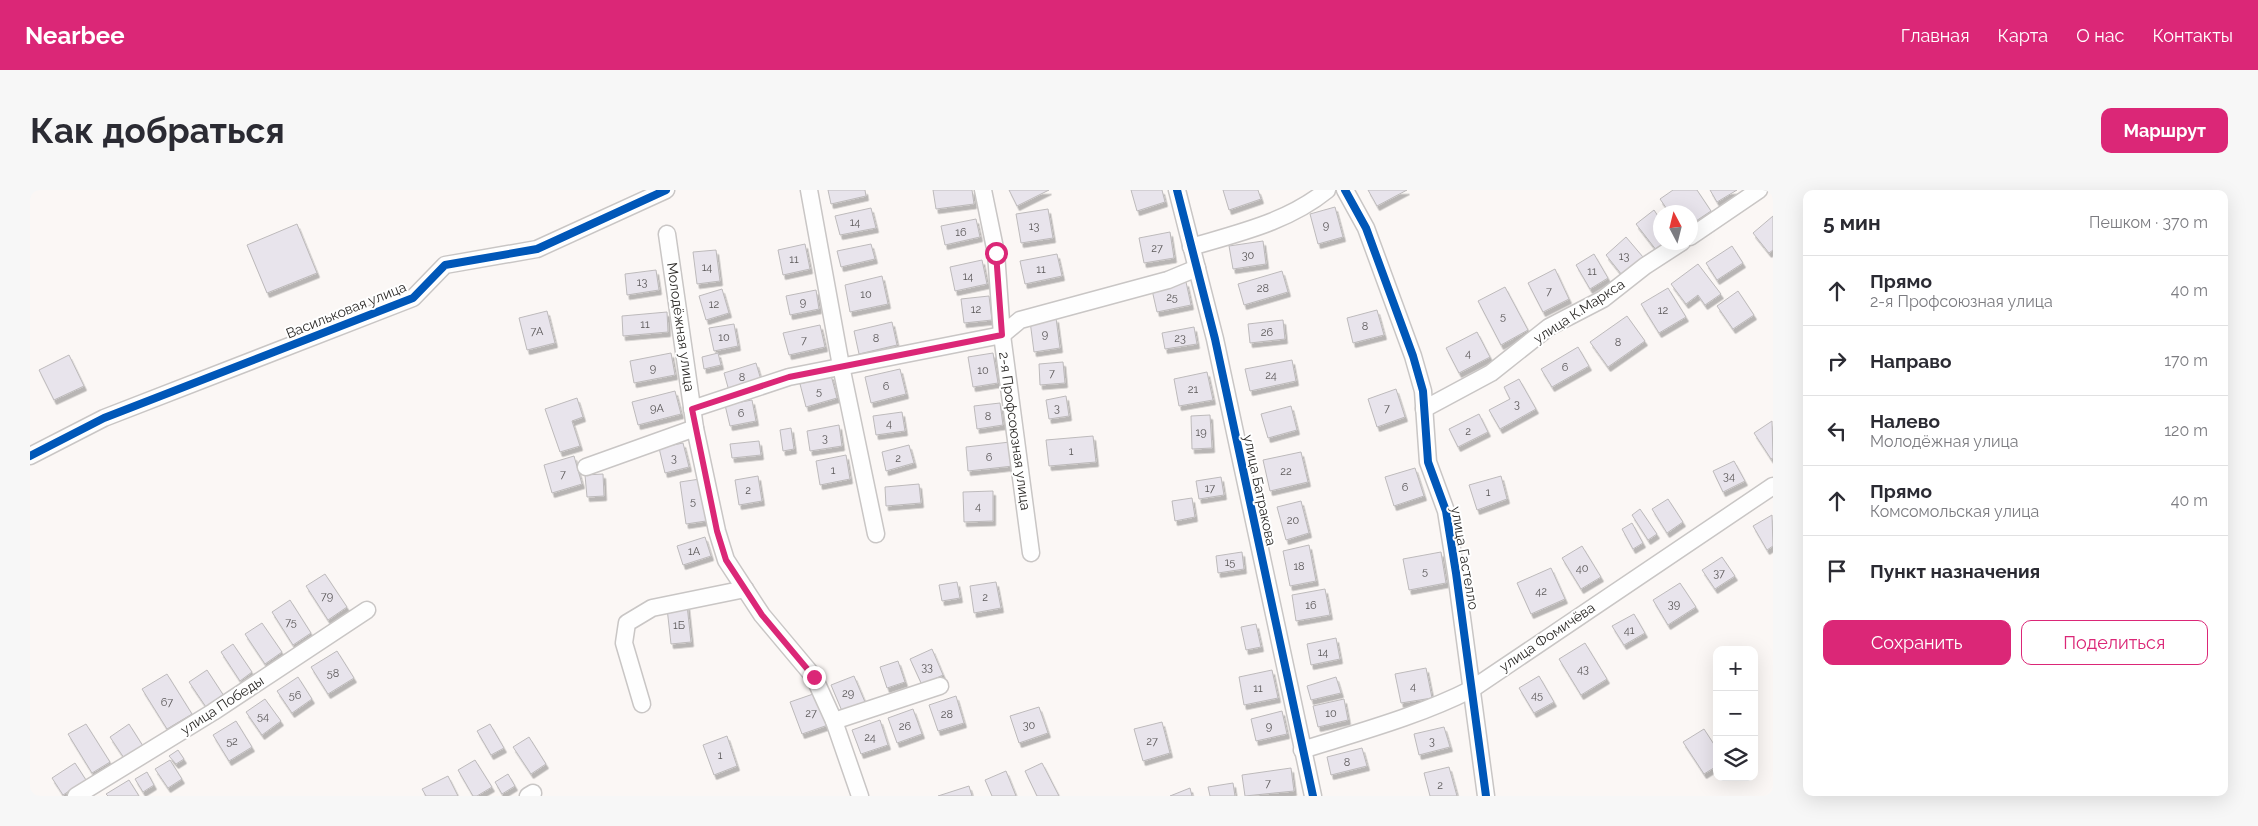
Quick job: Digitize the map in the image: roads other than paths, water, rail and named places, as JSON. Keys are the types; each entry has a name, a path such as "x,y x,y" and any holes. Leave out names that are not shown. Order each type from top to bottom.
{"street":[{"name":"Васильковая улица","path":"30,456 104,418 414,298 445,265 537,249 666,190"},
{"path":"809,190 841,366 876,534"},
{"name":"2-я Профсоюзная улица","path":"983,190 996,253 1002,335 1031,553"},
{"name":"улица Батракова","path":"1177,190 1215,339 1313,796"},
{"path":"1191,247 1270,223 1313,201 1326,190"},
{"name":"улица Гастелло","path":"1345,190 1366,228 1413,356 1422,391 1428,462 1446,511 1486,796"},
{"path":"1698,232 1759,190"},
{"name":"Молодёжная улица","path":"668,234 695,428 726,560 762,615 814,677 834,721 860,796"},
{"name":"улица К.Маркса","path":"1424,409 1491,373 1549,328 1603,299 1645,266 1670,250"},
{"path":"692,409 789,377 1002,335 1020,320 1168,280 1197,268"},
{"path":"586,467 695,428"},
{"name":"улица Фомичёва","path":"1302,750 1401,718 1452,699 1472,689 1773,486"},
{"path":"642,704 624,643 627,623 652,608 745,589"},
{"name":"улица Победы","path":"76,796 95,791 367,610"},
{"path":"834,721 940,686"}]}
